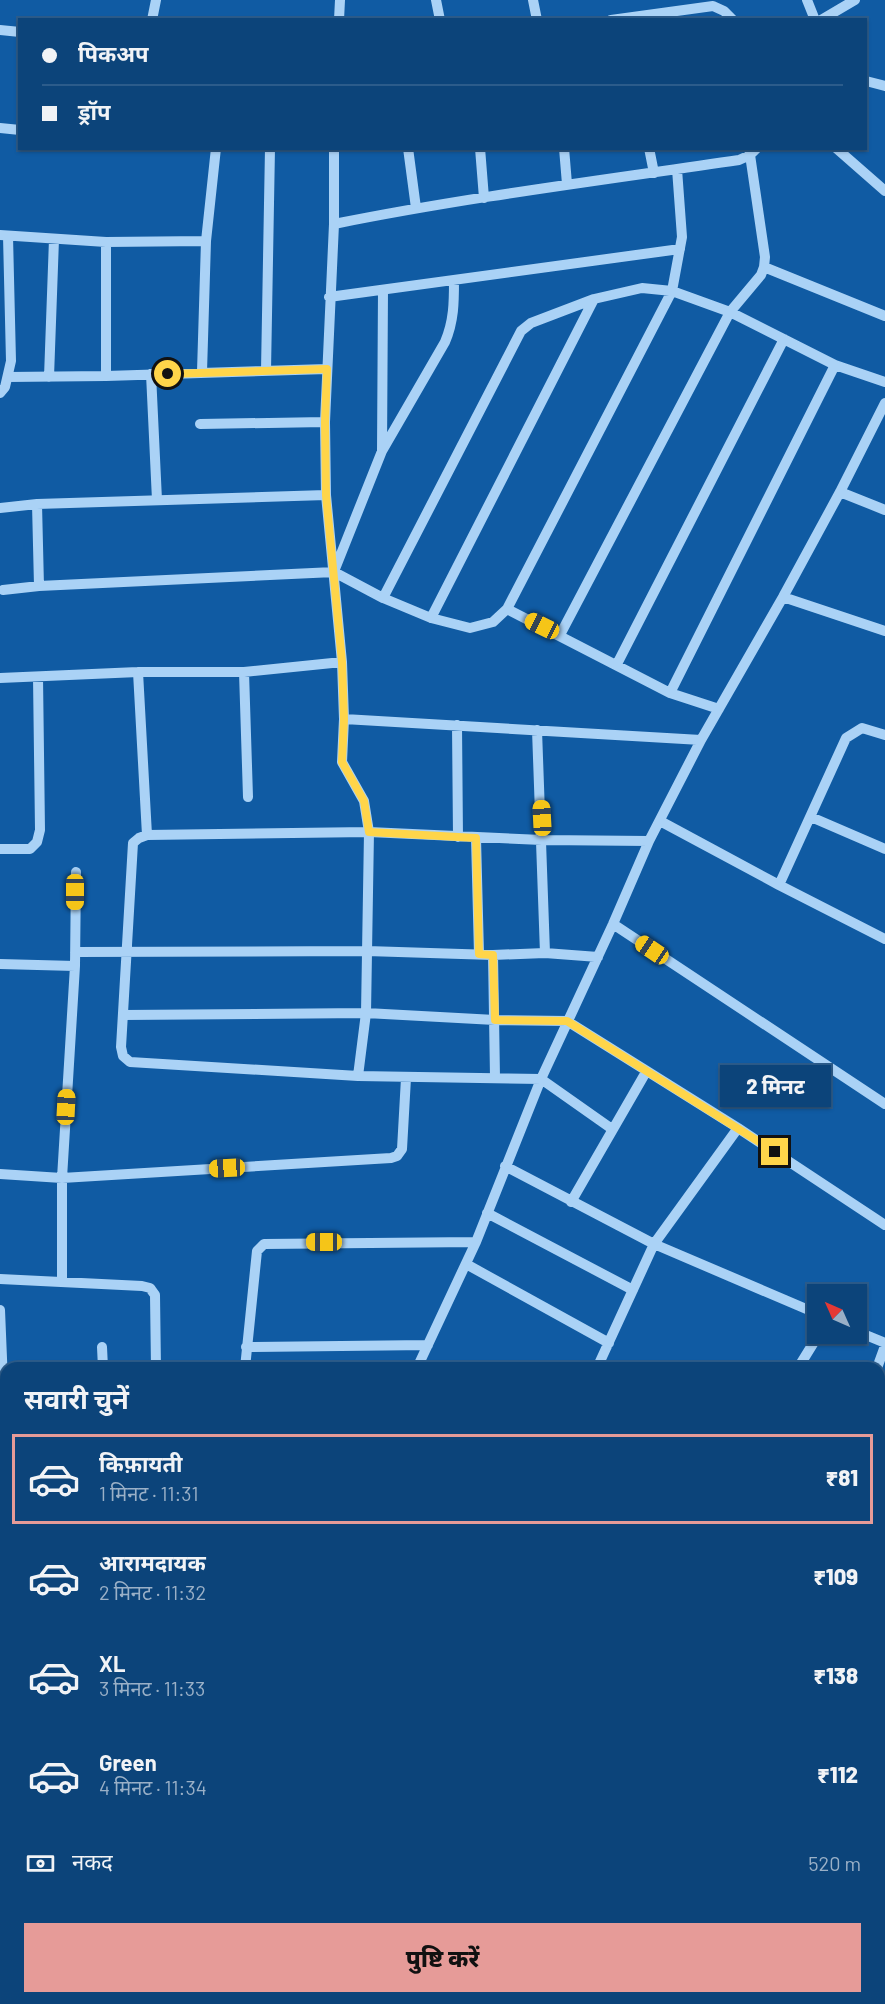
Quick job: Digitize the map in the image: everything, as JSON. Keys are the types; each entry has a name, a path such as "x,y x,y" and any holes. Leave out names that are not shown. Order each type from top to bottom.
{"street":[{"path":"152,18 156,0"},
{"path":"339,18 340,0"},
{"path":"436,0 440,18"},
{"path":"533,0 537,18"},
{"path":"807,0 814,18"},
{"path":"824,18 855,0"},
{"path":"634,18 713,6 724,11 731,18"},
{"path":"0,30 18,32"},
{"path":"867,81 885,86"},
{"path":"0,129 18,130"},
{"path":"202,372 207,241 216,150"},
{"path":"266,371 270,150"},
{"path":"334,150 334,224 325,422 326,495 342,662 344,719 342,762 364,801 369,832 366,1012 358,1076"},
{"path":"408,150 416,207"},
{"path":"480,150 484,198"},
{"path":"564,150 567,184"},
{"path":"650,150 654,173"},
{"path":"838,150 885,191"},
{"path":"334,224 416,207 739,160 752,151 765,257 761,275 730,312 560,635"},
{"path":"3,590 39,586 334,572 383,598 431,618 471,628 493,622 507,609 672,291 682,237 677,169"},
{"path":"0,393 9,377 11,361 4,235 106,242 207,241"},
{"path":"50,377 54,239"},
{"path":"106,242 106,376"},
{"path":"329,297 680,249"},
{"path":"764,267 885,316"},
{"path":"334,572 382,452 451,329 454,314 454,280"},
{"path":"383,598 521,331 531,323 594,299 642,288 672,291 730,312 835,365 885,382"},
{"path":"382,452 383,290"},
{"path":"431,618 594,299"},
{"path":"616,664 783,339"},
{"path":"670,693 835,365"},
{"path":"9,377 327,369"},
{"path":"152,374 157,500"},
{"path":"420,1362 476,1242 541,1078 649,841 701,740 840,492 885,403"},
{"path":"200,424 325,422"},
{"path":"840,492 885,510"},
{"path":"0,508 37,504 326,495"},
{"path":"37,504 39,586"},
{"path":"783,597 885,631"},
{"path":"507,609 670,693 719,709"},
{"path":"0,678 138,672 244,672 342,662"},
{"path":"138,672 147,835"},
{"path":"244,672 248,797"},
{"path":"0,849 30,849 37,842 40,830 38,677"},
{"path":"344,719 701,740"},
{"path":"457,725 458,837"},
{"path":"778,885 846,738 862,728 885,735"},
{"path":"537,730 545,953"},
{"path":"811,817 885,849"},
{"path":"660,821 778,885 885,939"},
{"path":"612,1130 541,1078 358,1076 130,1062 123,1056 121,1047 133,843 147,835 369,832 476,838 649,841"},
{"path":"476,838 479,954"},
{"path":"62,1282 62,1178 75,966 75,872"},
{"path":"613,924 885,1104"},
{"path":"75,951 367,951 493,955 545,953 598,957"},
{"path":"493,955 495,1077"},
{"path":"0,964 75,966"},
{"path":"123,1015 366,1012 495,1020 567,1021 738,1128 885,1225"},
{"path":"571,1202 646,1072"},
{"path":"0,1174 62,1178 391,1158 397,1156 402,1149 406,1077"},
{"path":"600,1362 654,1244 738,1128"},
{"path":"505,1166 654,1244 807,1309"},
{"path":"487,1213 633,1290"},
{"path":"245,1362 257,1251 264,1244 476,1242"},
{"path":"466,1264 609,1343"},
{"path":"0,1279 150,1288 155,1294 156,1362"},
{"path":"0,1310 3,1362"},
{"path":"867,1335 885,1344 879,1362"},
{"path":"802,1362 813,1344"},
{"path":"246,1347 428,1345"},
{"path":"102,1347 103,1362"}],"route":[{"path":"168,374 327,369 326,495 342,662 344,719 342,762 364,801 369,832 476,838 479,954 493,955 495,1020 567,1021 775,1152"}]}
